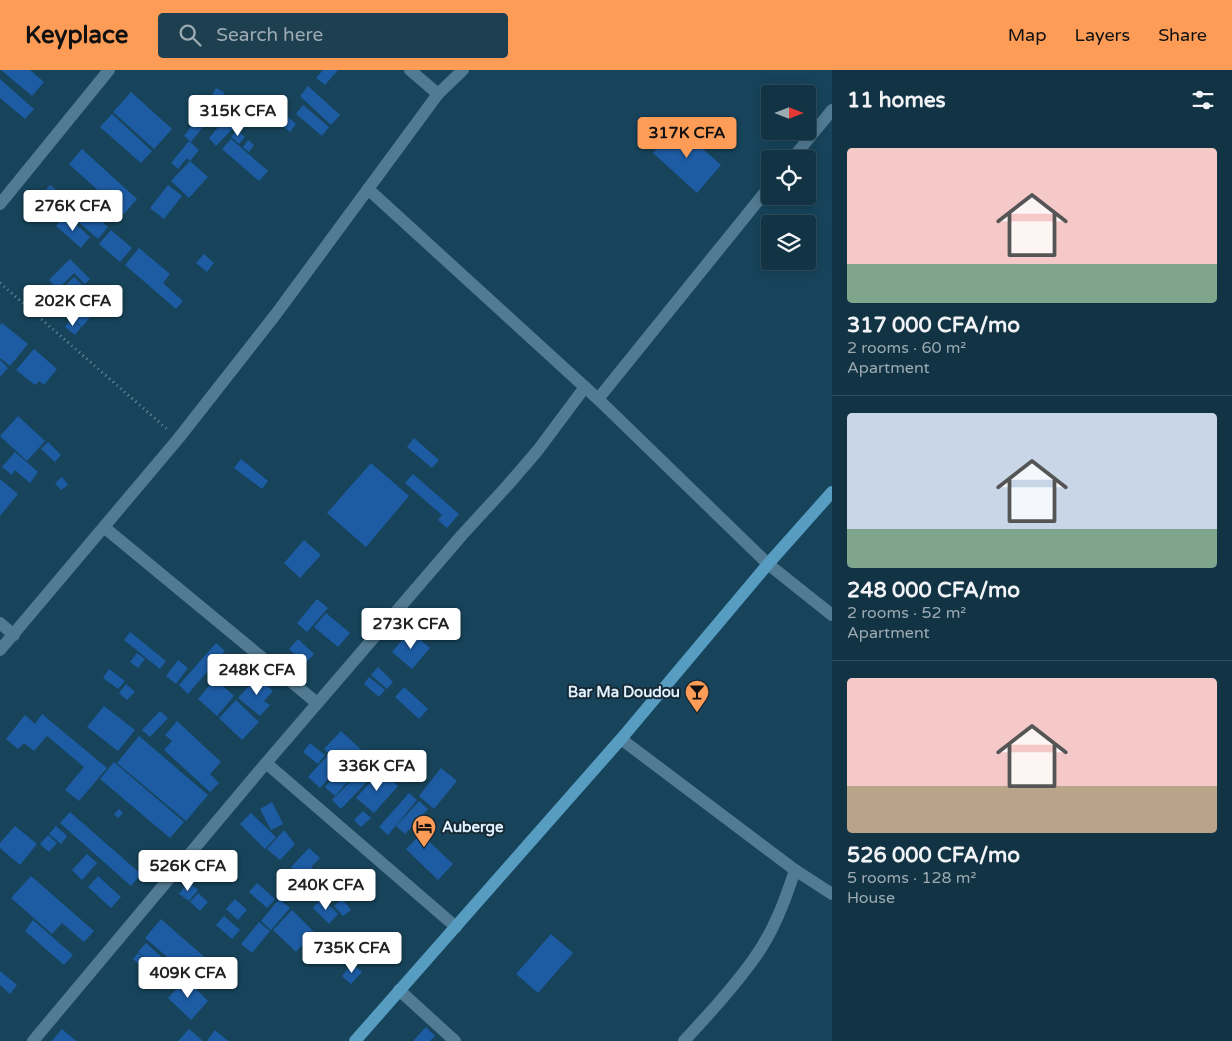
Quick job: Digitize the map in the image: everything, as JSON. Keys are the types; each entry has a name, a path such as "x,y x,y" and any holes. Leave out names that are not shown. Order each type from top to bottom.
{"street":[{"path":"0,204 109,70"},
{"path":"410,70 438,94"},
{"path":"0,650 105,528 178,439 276,314 438,94 463,70"},
{"path":"799,150 832,110"},
{"path":"368,189 598,400 768,564 832,616"},
{"path":"598,400 761,197"},
{"path":"34,1041 318,702 538,450 585,388"},
{"path":"355,1041 621,739 768,564 832,492"},
{"path":"105,528 318,702"},
{"path":"0,624 14,635"},
{"path":"621,739 795,870 832,894"},
{"path":"266,763 456,926"},
{"path":"684,1041 719,1002 754,958 784,902 795,870"},
{"path":"400,990 455,1041"}],"path":[{"path":"0,283 178,439"}],"building":[{"path":"1,70 30,70 44,82 32,96"},
{"path":"323,70 338,70 325,85 316,78"},
{"path":"0,79 34,109 25,119 0,98"},
{"path":"308,86 340,115 331,125 300,96"},
{"path":"216,88 225,93 211,116 203,111"},
{"path":"131,92 172,129 154,149 113,112"},
{"path":"250,95 274,118 266,127 241,104"},
{"path":"303,105 329,127 322,136 296,114"},
{"path":"202,112 210,118 191,142 184,136"},
{"path":"112,114 152,151 141,163 100,127"},
{"path":"286,115 296,124 290,132 279,123"},
{"path":"228,116 237,124 216,146 209,138"},
{"path":"677,126 721,165 697,193 653,153"},
{"path":"237,130 245,137 239,144 231,137"},
{"path":"231,139 268,171 259,181 222,149"},
{"path":"248,140 254,145 249,152 243,147"},
{"path":"189,141 199,150 190,161 187,158 178,169 171,163"},
{"path":"82,149 137,199 124,214 69,164"},
{"path":"190,161 208,177 189,198 171,181"},
{"path":"50,185 67,199 49,219 33,205"},
{"path":"168,185 182,196 164,219 150,208"},
{"path":"79,201 108,227 98,239 68,213"},
{"path":"65,215 90,237 81,248 56,226"},
{"path":"111,230 132,248 120,262 99,244"},
{"path":"139,248 170,274 163,283 183,301 176,309 125,265"},
{"path":"204,254 214,263 207,272 196,263"},
{"path":"70,259 90,279 85,284 74,273 58,289 49,280"},
{"path":"74,277 82,285 69,297 61,290"},
{"path":"71,300 91,316 82,327 62,311"},
{"path":"71,319 81,327 75,335 65,327"},
{"path":"2,323 28,344 10,366 0,358 0,325"},
{"path":"34,349 57,369 44,385 39,381 35,385 16,370"},
{"path":"0,360 8,368 0,377"},
{"path":"18,416 45,441 27,461 0,436"},
{"path":"414,438 439,460 432,468 407,447"},
{"path":"48,442 61,455 55,462 41,449"},
{"path":"15,452 38,472 30,483 15,470 12,475 2,467"},
{"path":"241,459 268,481 262,489 234,468"},
{"path":"371,463 409,496 366,547 327,513"},
{"path":"413,474 459,514 447,528 438,520 442,515 405,483"},
{"path":"62,477 68,485 61,490 55,483"},
{"path":"0,479 18,494 0,516"},
{"path":"304,540 321,555 300,578 284,563"},
{"path":"317,599 328,608 307,632 297,623"},
{"path":"326,613 350,633 338,647 314,627"},
{"path":"410,631 430,648 412,669 392,652"},
{"path":"130,632 166,661 160,669 124,640"},
{"path":"298,639 314,654 305,664 289,649"},
{"path":"216,643 225,651 188,694 179,685"},
{"path":"137,653 145,659 138,668 130,662"},
{"path":"178,660 188,668 176,684 166,676"},
{"path":"378,667 393,682 387,689 371,675"},
{"path":"109,669 125,681 118,689 103,678"},
{"path":"257,677 273,691 264,701 270,705 260,716 238,698"},
{"path":"369,677 385,690 379,697 364,684"},
{"path":"215,679 234,696 217,716 198,699"},
{"path":"126,684 135,692 127,700 119,693"},
{"path":"404,687 428,709 419,719 395,697"},
{"path":"236,700 259,722 242,740 219,718"},
{"path":"104,706 135,730 118,751 87,727"},
{"path":"160,711 168,718 150,737 142,730"},
{"path":"42,714 107,768 79,801 65,790 84,767 47,736 34,751 24,743 18,749 6,739 25,715 35,724"},
{"path":"177,721 221,762 210,774 219,783 210,792 164,750 172,741 165,735"},
{"path":"341,731 369,757 352,775 324,749"},
{"path":"139,736 208,795 186,821 117,763"},
{"path":"310,743 325,755 318,764 303,752"},
{"path":"327,756 339,767 320,788 308,777"},
{"path":"410,756 418,763 401,783 393,776"},
{"path":"373,759 381,767 341,809 332,800"},
{"path":"114,762 184,822 170,838 100,779"},
{"path":"441,768 457,781 434,809 419,796"},
{"path":"341,769 351,778 335,796 325,787"},
{"path":"381,770 398,786 374,813 356,798"},
{"path":"409,793 417,800 388,835 379,827"},
{"path":"419,801 428,809 405,834 396,826"},
{"path":"272,802 283,824 271,830 260,809"},
{"path":"119,809 123,813 118,818 114,814"},
{"path":"363,811 371,818 361,827 354,820"},
{"path":"70,812 141,874 131,886 60,823"},
{"path":"251,813 276,837 265,849 240,824"},
{"path":"15,826 37,844 20,865 0,848 0,843"},
{"path":"56,826 67,836 61,844 49,834"},
{"path":"284,830 295,844 280,860 267,849"},
{"path":"421,834 453,864 438,880 406,849"},
{"path":"48,835 57,843 49,852 40,844"},
{"path":"309,848 320,858 311,867 320,876 310,886 291,867"},
{"path":"87,854 97,863 82,880 72,870"},
{"path":"31,876 94,931 84,942 62,923 52,934 11,898"},
{"path":"98,876 121,897 111,908 88,887"},
{"path":"188,882 198,890 189,901 179,894"},
{"path":"257,883 275,899 267,908 249,892"},
{"path":"198,893 208,902 200,911 190,902"},
{"path":"322,898 338,914 329,924 313,908"},
{"path":"235,899 247,910 238,920 226,909"},
{"path":"279,899 290,908 271,930 261,921"},
{"path":"342,899 351,910 343,916 334,906"},
{"path":"292,910 314,932 296,952 273,930"},
{"path":"224,916 240,930 232,939 216,925"},
{"path":"161,919 217,968 202,987 145,938"},
{"path":"33,920 73,955 64,965 25,931"},
{"path":"259,922 270,931 252,953 241,944"},
{"path":"551,934 573,953 538,993 516,974"},
{"path":"146,943 181,974 173,983 138,952"},
{"path":"138,953 173,984 168,990 133,959"},
{"path":"352,964 362,972 351,984 342,976"},
{"path":"0,971 17,985 10,994 0,985"},
{"path":"186,979 208,1001 191,1020 168,998"},
{"path":"426,1027 435,1036 430,1041 413,1041"},
{"path":"62,1029 76,1041 52,1041"},
{"path":"189,1029 203,1041 178,1041"},
{"path":"215,1030 228,1041 207,1041"}],"place":[{"name":"Bar Ma Doudou","path":"697,713"},
{"name":"Auberge","path":"424,848"}]}
